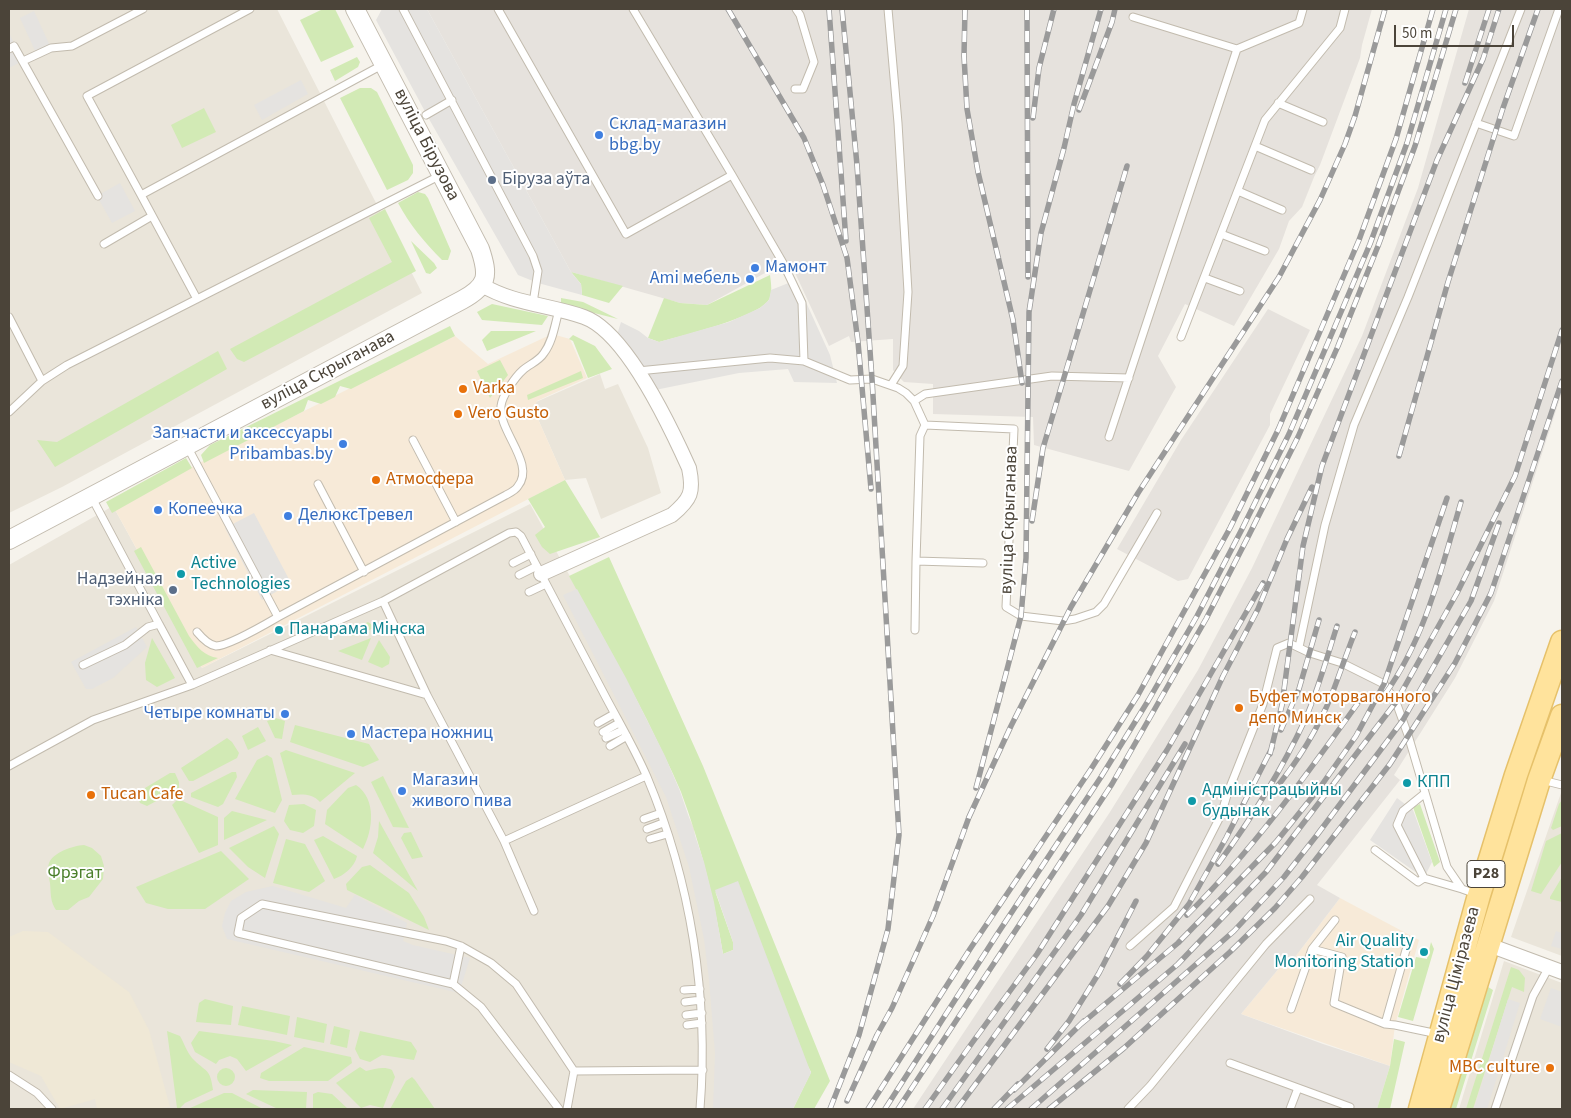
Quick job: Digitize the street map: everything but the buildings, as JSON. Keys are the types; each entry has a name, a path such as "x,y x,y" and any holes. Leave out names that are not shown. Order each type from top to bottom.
{"main road":[{"name":"вуліца Ціміразева","path":"1420,1109 1440,1035 1470,892 1516,775 1562,642"},
{"name":"вуліца Ціміразева","path":"1438,1109 1539,780 1562,716"}],"street":[{"name":"вуліца Бірузова","path":"355,9 480,249 486,270 482,285"},
{"path":"482,285 506,297 559,310 599,324 613,338 638,371 690,468 692,482 690,494 685,504 672,515 541,575"},
{"name":"вуліца Скрыганава","path":"9,540 477,292 482,285"},
{"path":"1488,945 1562,972"}],"lane":[{"path":"23,60 51,48 72,46 143,9"},
{"path":"197,299 87,96 250,9"},
{"path":"403,9 533,256 538,271 533,303"},
{"path":"498,9 626,234 732,174"},
{"path":"633,9 783,263 802,303 804,361"},
{"path":"795,89 803,90 814,62 800,15 796,9"},
{"path":"888,9 898,123 908,292 903,366 891,385"},
{"path":"1133,17 1237,48 1299,23 1303,9"},
{"path":"1181,337 1265,120 1340,28 1345,9"},
{"path":"1299,647 1325,525 1354,425 1408,296 1521,9"},
{"path":"1476,123 1514,136 1559,9"},
{"path":"9,49 14,46 23,60 98,196"},
{"path":"1109,437 1237,48"},
{"path":"140,195 384,64"},
{"path":"426,115 452,100"},
{"path":"1278,103 1323,122"},
{"path":"1255,146 1311,170"},
{"path":"9,412 42,381 67,365 442,175"},
{"path":"1238,191 1282,210"},
{"path":"104,244 152,216"},
{"path":"1221,234 1265,251"},
{"path":"1205,278 1240,291"},
{"path":"198,632 203,640 216,646 227,644 364,572 518,487 523,477 522,464 503,422 501,406 509,388 522,371 542,356 547,348 559,310"},
{"path":"9,317 42,381"},
{"path":"638,371 770,358 804,361 850,380 872,379 891,385 906,393 914,401 925,425 920,436 915,630"},
{"path":"914,401 925,394 1052,376 1129,378"},
{"name":"вуліца Скрыганава","path":"925,425 1014,429 1006,607 1021,616 1063,620 1075,619 1096,612 1104,604 1157,513"},
{"path":"413,440 456,522"},
{"path":"186,446 278,617"},
{"path":"318,484 364,572"},
{"path":"91,496 192,684"},
{"path":"9,766 93,720 192,684 383,601 509,533 516,532 521,536 625,733 646,776 664,823 683,885 694,936 702,1013 703,1070 700,1109"},
{"path":"513,563 530,554"},
{"path":"916,561 983,563"},
{"path":"519,575 541,575"},
{"path":"528,592 541,575"},
{"path":"383,601 427,695 504,841 534,911"},
{"path":"83,665 124,645 148,627 159,624"},
{"path":"1130,946 1174,907 1222,815 1228,792 1262,704 1277,648 1289,643 1310,653 1342,663 1384,684 1396,702 1403,720 1447,868 1470,892"},
{"path":"270,650 427,695"},
{"path":"598,723 614,714"},
{"path":"619,723 604,735 625,733"},
{"path":"610,746 625,733"},
{"path":"504,841 646,776"},
{"path":"1539,780 1562,785"},
{"path":"1424,794 1403,811 1396,825 1424,878 1470,892"},
{"path":"644,819 660,814"},
{"path":"647,828 664,823"},
{"path":"650,839 667,834"},
{"path":"1375,850 1418,882 1424,878"},
{"path":"1128,1109 1150,1086 1266,944 1310,899"},
{"path":"559,1109 481,1008 453,984 238,933 241,918 262,904 446,941 461,946 491,963 516,984 574,1071 567,1109"},
{"path":"1291,1009 1312,949 1335,920"},
{"path":"453,984 461,946"},
{"path":"1312,949 1342,957 1334,1003 1385,1024 1440,1035"},
{"path":"1385,1024 1406,950"},
{"path":"1495,1109 1532,996 1549,967"},
{"path":"684,990 700,989"},
{"path":"685,1002 701,1000"},
{"path":"686,1015 702,1013"},
{"path":"687,1025 702,1023"},
{"path":"1230,1063 1350,1106"},
{"path":"574,1071 703,1070"},
{"path":"9,1075 37,1093 52,1109"},
{"path":"1290,1109 1298,1088"}],"shaded area":[{"path":"9,9 277,9 422,293 62,487 9,513"},
{"name":"Біруза аўта","path":"382,9 427,9 571,272 581,284 582,295 538,283 518,275 429,119 376,20"},
{"path":"427,9 1372,9 1360,58 1320,165 1302,207 1289,221 1279,249 1234,326 1185,304 1158,356 1176,387 1129,471 1034,445 1033,417 933,414 933,384 904,382 893,370 893,339 851,342 849,336 829,346 790,262 783,263 707,305 680,303 571,272"},
{"path":"1469,9 1562,9 1562,392 1494,601 1455,678 1394,775 1400,780 1317,885 1340,898 1289,965 1285,961 1241,1014 1390,1066 1377,1109 913,1109 1110,812 1198,670 1252,568 1362,336 1418,188"},
{"path":"34,11 51,48 37,55 20,18"},
{"path":"9,33 23,61 9,68"},
{"path":"301,80 308,94 262,120 254,105"},
{"path":"120,183 135,211 112,223 97,196"},
{"path":"796,280 830,355 837,383 794,382 788,369 739,373 655,390 617,335 621,322 648,338 659,342 729,322 760,308 769,300 771,290"},
{"path":"1268,309 1310,330 1270,414 1270,425 1188,579 1178,581 1117,549 1181,440"},
{"path":"552,334 570,339 587,378 537,401 534,410 565,480 202,668 113,506 455,336 488,364"},
{"path":"600,374 605,389 618,384 648,448 661,493 601,519 586,478 565,480 534,410 536,402"},
{"path":"530,504 577,589 694,828 728,1109 9,1109 9,565 113,506 202,668"},
{"path":"254,513 291,583 262,600 225,528"},
{"path":"577,589 626,678 665,756 680,791 704,862 714,902 723,954 733,950 733,942 715,890 738,881 811,1073 793,1109 713,1109 715,1053 709,980 704,939 689,867 666,797 563,595"},
{"path":"136,627 147,647 113,678 92,689 86,689 71,662"},
{"path":"1562,790 1562,956 1511,937"},
{"path":"1397,798 1413,810 1432,862 1424,878 1370,840"},
{"path":"273,886 346,908 355,895 407,923 403,941 470,958 459,993 227,939 222,926 225,913 231,901 246,892"},
{"path":"1340,898 1419,940 1395,1025 1390,1066 1241,1014 1285,961 1289,965"},
{"path":"23,931 48,932 129,992 149,1030 170,1107 153,1109 97,1109 95,1099 60,1109 41,1076 9,1062 9,937"},
{"path":"1556,931 1562,933 1562,949 1551,946"},
{"path":"1504,961 1562,983 1562,1109 1459,1109"},
{"path":"1551,988 1562,992 1562,1027 1540,1019"},
{"path":"1508,999 1520,1003 1487,1109 1474,1109"}],"green space":[{"path":"323,9 335,9 354,47 321,62 300,20"},
{"path":"357,57 360,62 358,67 335,81 330,70"},
{"path":"360,88 371,88 377,92 413,165 413,173 408,180 387,190 340,98"},
{"path":"204,108 216,132 182,148 171,125"},
{"path":"418,192 425,194 428,198 451,251 448,260 442,260 429,247 412,226 398,203"},
{"path":"385,209 416,271 244,362 237,359 230,349 392,262 369,218"},
{"path":"411,241 437,268 430,274 426,273"},
{"path":"571,272 623,286 609,303 582,295 581,284"},
{"path":"770,275 770,298 761,307 749,314 717,326 659,342 648,338 664,298 680,303 707,305"},
{"path":"561,298 583,302 618,319 566,306 561,303"},
{"path":"492,304 548,316 542,325 482,320 477,312"},
{"path":"450,326 455,336 351,389 340,386 335,397 321,404 308,400 304,411 204,463 201,455 210,445"},
{"path":"491,331 536,331 487,351 482,340"},
{"path":"573,335 595,346 612,369 588,378 573,341 569,339"},
{"path":"218,351 227,369 55,467 37,440 57,442"},
{"path":"500,360 508,375 490,398 477,371"},
{"path":"581,371 583,378 528,400 527,395"},
{"path":"186,458 192,468 112,513 106,502"},
{"path":"565,480 600,537 550,554 542,547 535,535 545,527 528,499"},
{"path":"141,547 189,636 205,653 218,658 197,668 134,551"},
{"path":"609,557 703,766 830,1081 814,1109 793,1109 811,1072 715,891 733,942 733,950 723,954 706,872 681,792 638,702 569,576"},
{"path":"368,622 372,625 372,629 352,636 349,635 349,631"},
{"path":"152,638 175,678 157,687 146,680 145,663"},
{"path":"371,638 362,660 338,651"},
{"path":"379,640 390,657 389,664 382,668 368,662"},
{"path":"276,718 285,721 282,739 275,738 267,721"},
{"path":"295,725 369,744 379,760 363,767 290,742"},
{"path":"258,727 266,741 248,750 242,736"},
{"path":"227,738 239,753 237,758 193,781 189,781 181,768"},
{"path":"286,750 355,773 320,802 308,795 292,795 280,753"},
{"path":"267,755 272,758 282,800 275,813 235,799 257,760"},
{"path":"232,772 236,772 237,777 223,804 218,807 191,797 191,793"},
{"path":"170,773 175,773 179,782 179,789 147,806 140,803 138,798 145,788"},
{"path":"383,776 409,828 393,827 371,782"},
{"path":"356,785 367,798 371,815 369,833 363,849 325,824 327,810 348,788"},
{"path":"178,799 218,817 218,845 199,853 172,805"},
{"path":"1562,800 1562,826 1553,830 1551,828"},
{"path":"304,804 316,810 314,826 303,833 290,830 284,821 289,805"},
{"path":"1420,804 1440,862 1434,867 1413,807"},
{"path":"232,811 267,820 224,840 224,818"},
{"path":"379,821 418,891 373,853 378,837"},
{"path":"274,826 279,834 265,878 248,867 229,848"},
{"path":"411,832 423,857 412,859 401,838 404,833"},
{"path":"1562,833 1562,862 1541,894 1531,891 1546,841"},
{"path":"323,836 357,856 354,864 348,870 334,879 314,840"},
{"path":"286,839 305,844 325,881 309,892 273,883"},
{"name":"Фрэгат","path":"84,845 92,848 101,856 104,866 103,879 89,897 79,901 68,910 56,910 51,897 49,863 51,859 64,850"},
{"path":"221,851 249,879 205,909 168,909 146,903 136,887"},
{"path":"370,865 409,893 424,917 429,930 347,890 346,884 362,867"},
{"path":"1562,877 1562,902 1550,899 1550,897"},
{"path":"1431,942 1434,949 1413,1021 1398,1017 1416,957 1427,959"},
{"path":"1511,967 1519,970 1525,978 1524,992 1512,987 1473,1109 1466,1109"},
{"path":"1488,987 1493,990 1456,1109 1450,1109"},
{"path":"205,999 233,1006 231,1025 196,1022 199,1003"},
{"path":"242,1006 290,1016 287,1035 238,1025"},
{"path":"297,1017 327,1024 324,1043 294,1037"},
{"path":"334,1026 350,1030 347,1048 330,1044"},
{"path":"167,1031 180,1036 190,1056 207,1071 212,1083 213,1090 185,1103 180,1108 177,1108"},
{"path":"199,1031 292,1045 246,1071 237,1059 230,1056 219,1060 216,1064 195,1052 191,1043"},
{"path":"360,1031 411,1042 417,1051 414,1060 382,1055 370,1062 360,1059 355,1049"},
{"path":"1394,1039 1405,1042 1390,1109 1377,1109 1390,1066"},
{"path":"304,1047 351,1057 352,1063 328,1081 269,1081 260,1078 261,1073"},
{"path":"360,1067 366,1071 383,1068 392,1070 395,1077 383,1108 370,1105 361,1108 336,1083"},
{"path":"222,1068 230,1068 235,1073 233,1084 222,1086 217,1081 217,1073"},
{"path":"412,1077 435,1109 390,1109 406,1081"},
{"path":"253,1090 307,1092 306,1109 278,1109 246,1094"},
{"path":"318,1092 332,1094 348,1109 313,1109 313,1094"},
{"path":"224,1093 232,1093 263,1109 188,1109"}],"railway":[{"path":"728,9 804,138 823,185 847,258 858,342 871,489"},
{"path":"829,9 846,241"},
{"path":"830,1109 859,1035 888,929 899,835 872,379 857,165 842,9"},
{"path":"965,9 964,56 967,109 978,172 1013,320 1022,383"},
{"path":"1027,9 1028,277"},
{"path":"1033,118 1039,68 1054,9"},
{"path":"976,788 1021,616 1026,558 1029,312 1041,233 1074,104 1101,9"},
{"path":"1079,110 1112,22 1115,9"},
{"path":"847,1101 877,1035 892,1008 933,916 969,817 1011,726 1071,607 1138,493 1279,277 1320,200 1345,144 1355,116 1385,9"},
{"path":"868,1109 970,949 1091,769 1138,695 1230,528 1278,430 1359,240 1396,139 1433,9"},
{"path":"885,1109 1101,777 1148,701 1197,616 1242,529 1289,434 1370,244 1407,143 1446,9"},
{"path":"898,1109 1112,784 1206,619 1249,535 1298,437 1338,346 1378,246 1415,146 1456,9"},
{"path":"1465,83 1489,9"},
{"path":"1270,754 1282,705 1303,546 1322,466 1437,160 1483,59 1499,9"},
{"path":"1399,456 1448,282 1503,108 1538,9"},
{"path":"1032,521 1043,448 1127,166"},
{"path":"1007,1109 1178,964 1266,872 1396,702 1457,593 1515,476 1562,330"},
{"path":"1049,1109 1124,1048 1230,952 1275,908 1302,877 1390,764 1455,663 1491,593 1562,381"},
{"path":"957,1109 1108,906 1146,843 1223,676 1258,609 1287,539 1312,487"},
{"path":"1080,1025 1178,943 1276,842 1321,786 1356,736 1384,684 1447,498"},
{"path":"1385,694 1399,673 1422,626 1439,577 1461,502"},
{"path":"1031,1109 1234,931 1284,877 1403,720 1471,601 1499,523"},
{"path":"925,1109 1037,954 1167,750 1263,583"},
{"path":"1281,730 1299,689 1319,620"},
{"path":"1218,864 1265,794 1296,739 1314,697 1337,626"},
{"path":"1272,793 1298,758 1320,720 1332,694 1355,632"},
{"path":"1187,915 1211,891 1255,840 1358,703"},
{"path":"942,1109 1081,915 1185,744"},
{"path":"1120,984 1147,956 1189,904 1226,838 1272,748"},
{"path":"1047,1049 1069,1021 1099,973 1136,901"},
{"path":"1014,1090 1084,1021"},
{"path":"994,1109 1018,1084"}],"place":[{"name":"Склад-магазин bbg.by","path":"599,135"},
{"name":"Біруза аўта","path":"492,180"},
{"name":"Мамонт","path":"755,268"},
{"name":"Ami мебель","path":"750,279"},
{"name":"Varka","path":"463,389"},
{"name":"Vero Gusto","path":"458,414"},
{"name":"Запчасти и аксессуары Pribambas.by","path":"343,444"},
{"name":"Атмосфера","path":"376,480"},
{"name":"Копеечка","path":"158,510"},
{"name":"ДелюксТревел","path":"288,516"},
{"name":"Active Technologies","path":"181,574"},
{"name":"Надзейная тэхніка","path":"173,590"},
{"name":"Панарама Мінска","path":"279,630"},
{"name":"Буфет моторвагонного депо Минск","path":"1239,708"},
{"name":"Четыре комнаты","path":"285,714"},
{"name":"Мастера ножниц","path":"351,734"},
{"name":"КПП","path":"1407,783"},
{"name":"Магазин живого пива","path":"402,791"},
{"name":"Tucan Cafe","path":"91,795"},
{"name":"Адміністрацыйны будынак","path":"1192,801"},
{"name":"Air Quality Monitoring Station","path":"1424,952"},
{"name":"MBC culture","path":"1550,1068"}]}
